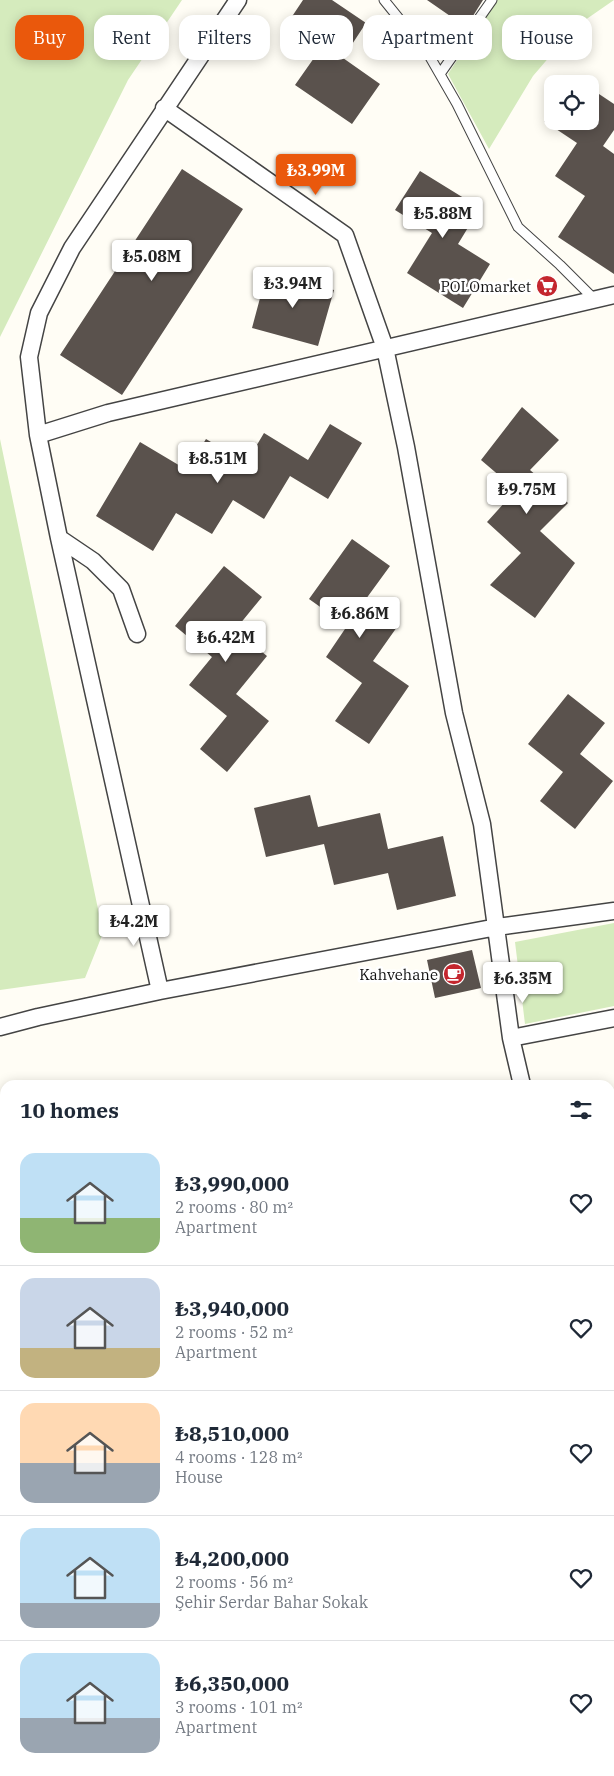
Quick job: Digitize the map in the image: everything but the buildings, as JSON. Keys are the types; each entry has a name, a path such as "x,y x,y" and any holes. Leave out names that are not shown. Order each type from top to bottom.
{"street":[{"path":"160,991 59,538 38,435 30,357 39,313 72,248 238,0"},
{"path":"164,108 344,235 385,348 406,447 454,713 482,824 511,1038 521,1080"},
{"path":"38,435 108,413 614,295"},
{"path":"59,538 93,561 121,589 137,634"},
{"path":"0,1027 160,991 497,927 614,911"},
{"path":"511,1038 614,1018"}],"lane":[{"path":"384,0 430,57 457,104 518,227 560,264 594,299"},
{"path":"440,74 492,0"}],"green space":[{"path":"0,0 182,0 169,19 169,15 94,15 94,60 142,60 128,80 0,337"},
{"path":"497,0 614,0 592,15 502,15 502,60 547,60 533,76 489,149 448,74 457,60 492,60 492,15 487,15"},
{"path":"0,439 103,933 85,978 0,990"},
{"path":"614,923 614,1006 525,1024 515,942"}],"place":[{"name":"POLOmarket","path":"547,286"},
{"name":"Kahvehane","path":"454,974"}]}
